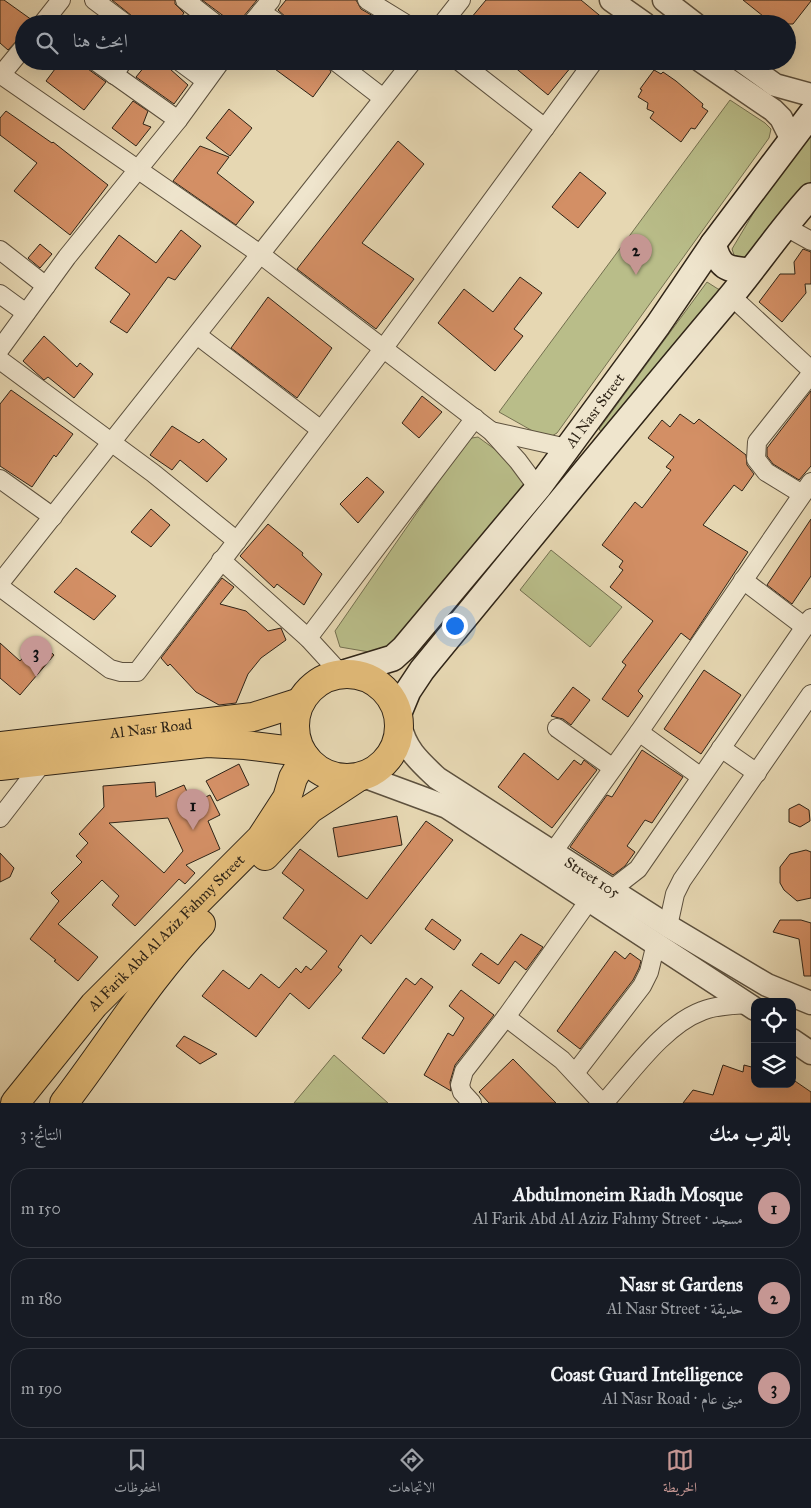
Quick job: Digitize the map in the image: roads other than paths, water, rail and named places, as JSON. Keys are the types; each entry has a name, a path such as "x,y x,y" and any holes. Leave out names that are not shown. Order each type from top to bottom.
{"main road":[{"name":"Al Nasr Street","path":"344,673 393,658 404,648 538,488 658,325 713,244 811,114"},
{"name":"Al Nasr Street","path":"399,719 408,691 422,670 574,483 731,296 784,226 811,196"},
{"path":"713,244 719,262 725,267 749,271"},
{"path":"344,673 378,683 391,697 399,719 397,742 388,759 375,771 360,777 340,779 325,774 312,765 303,755 295,730 300,702 311,688 326,678 344,673"},
{"name":"Al Nasr Road","path":"0,746 253,717 300,702"},
{"name":"Al Nasr Road","path":"0,766 207,743 236,744 303,755"},
{"name":"Al Farik Abd Al Aziz Fahmy Street","path":"15,1103 94,1005 261,838 287,798 303,755"},
{"name":"Al Farik Abd Al Aziz Fahmy Street","path":"64,1103 178,948 310,809 360,777"}],"street":[{"path":"50,15 61,0"},
{"path":"94,0 114,15"},
{"path":"185,0 204,15"},
{"path":"367,0 391,15"},
{"path":"449,15 460,0"},
{"path":"610,0 627,15"},
{"path":"646,15 654,11 660,0"},
{"path":"664,0 683,15"},
{"path":"15,58 0,75 260,254 475,418 491,431 518,461 538,488"},
{"path":"120,70 178,120"},
{"path":"191,70 206,81"},
{"path":"0,349 46,286 178,120 214,70"},
{"path":"347,70 384,98"},
{"path":"0,583 405,70"},
{"path":"471,70 545,128"},
{"path":"0,587 110,669 130,673 137,672 383,349 587,70"},
{"path":"714,70 773,110 781,118 792,140"},
{"path":"754,70 775,86 811,94"},
{"path":"784,226 811,241"},
{"path":"0,250 46,286"},
{"path":"0,294 26,313"},
{"path":"731,296 811,370"},
{"path":"196,335 321,430"},
{"path":"0,360 112,443 237,541"},
{"path":"552,852 639,732 807,488 766,472 756,459 757,442 811,374"},
{"path":"308,638 475,418"},
{"path":"491,431 567,448"},
{"path":"0,479 53,517"},
{"path":"221,560 344,673"},
{"path":"611,890 638,869 808,623 743,580"},
{"path":"575,1073 642,986 649,972 675,894 682,880 811,694"},
{"name":"Street 105","path":"399,719 403,741 419,761 438,778 611,890 751,1006"},
{"path":"558,728 613,768"},
{"path":"639,732 702,777"},
{"path":"721,748 757,773"},
{"path":"0,818 44,761"},
{"name":"Street 105","path":"360,777 447,807 590,899 767,985 811,1003"},
{"path":"472,1103 462,1092 460,1079 590,899"},
{"path":"506,1017 575,1073 603,1103 668,1032 685,1019 704,1010 751,1006"},
{"path":"796,1043 811,1053"}],"place":[{"name":"Nasr st Gardens","path":"636,275"},
{"name":"Coast Guard Intelligence","path":"36,677"},
{"name":"Abdulmoneim Riadh Mosque","path":"193,830"}]}
